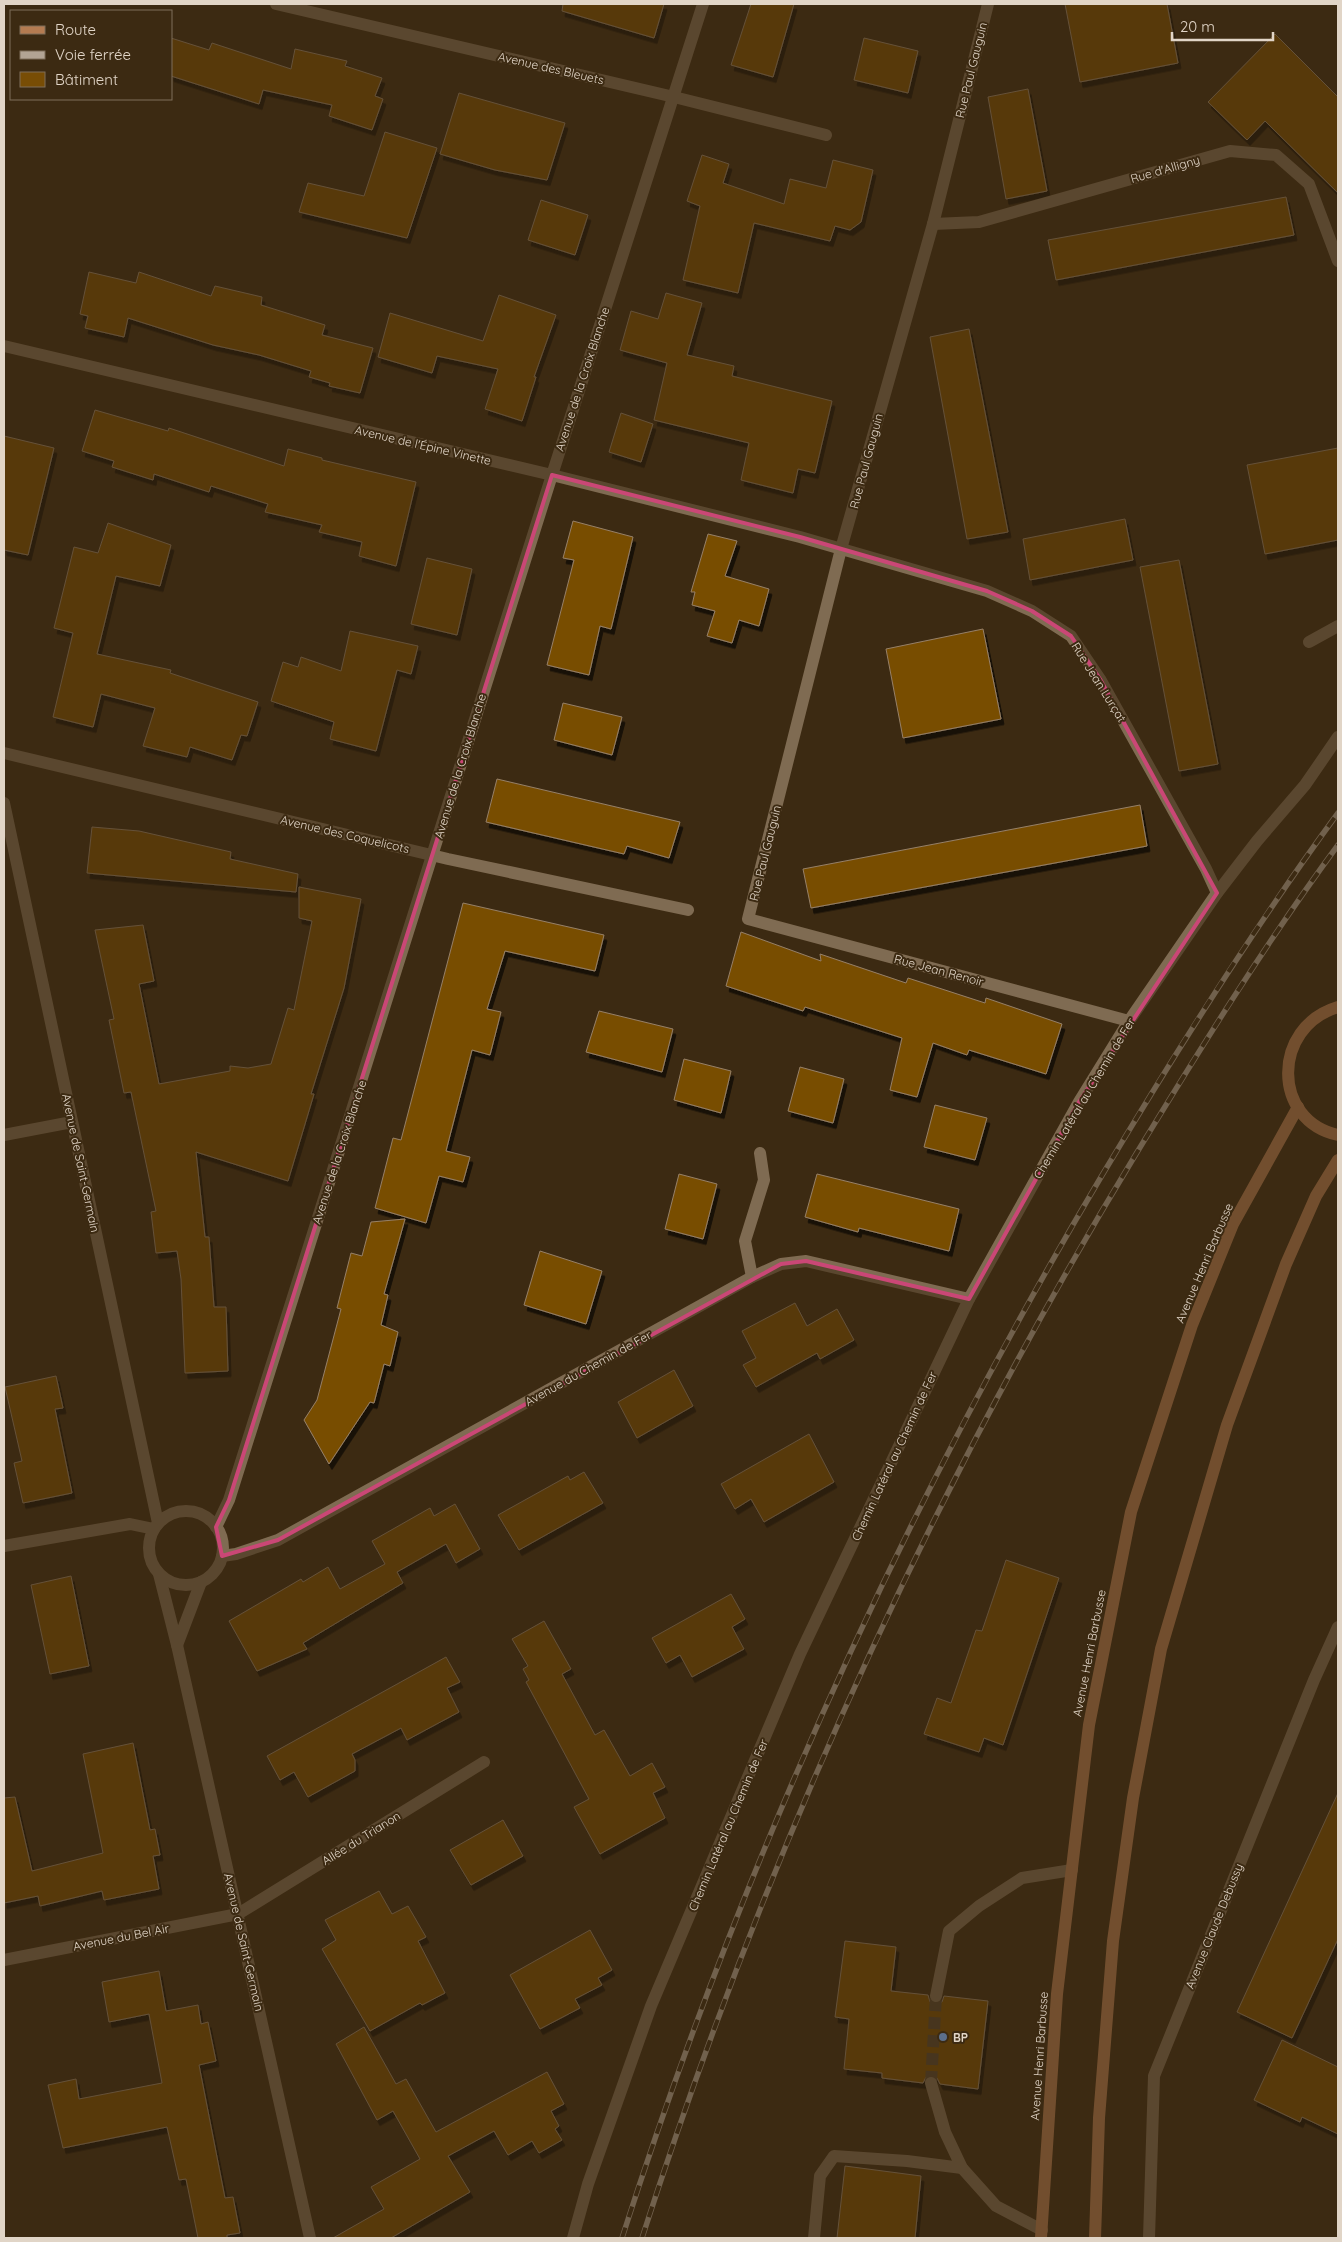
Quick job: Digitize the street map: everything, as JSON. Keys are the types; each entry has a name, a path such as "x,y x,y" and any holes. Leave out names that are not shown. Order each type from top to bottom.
{"main road":[{"path":"1338,1006 1318,1015 1302,1029 1292,1047 1288,1067 1290,1088 1298,1107 1312,1123 1338,1135"},
{"name":"Avenue Henri Barbusse","path":"1042,2234 1057,1994 1089,1725 1131,1512 1192,1325 1233,1224 1298,1107"},
{"path":"1095,2238 1099,2118 1113,1941 1133,1798 1161,1649 1227,1425 1286,1264 1316,1196 1338,1160"}],"street":[{"name":"Avenue des Bleuets","path":"276,4 674,97 826,135"},
{"name":"Avenue de la Croix Blanche","path":"216,1526 229,1500 552,475 703,4"},
{"name":"Rue Paul Gauguin","path":"748,919 841,549 933,224 988,4"},
{"name":"Rue d'Alligny","path":"933,224 979,222 1230,151 1276,155 1308,184 1338,261"},
{"name":"Avenue de l'Épine Vinette","path":"4,346 552,475 841,549"},
{"name":"Rue Jean Lurçat","path":"841,549 987,591 1032,611 1071,636 1100,679 1206,869 1217,893"},
{"path":"1309,642 1338,626"},
{"name":"Chemin Latéral au Chemin de Fer","path":"573,2238 588,2184 651,2006 800,1654 969,1299 1079,1102 1129,1022 1217,893 1257,841 1305,784 1338,737"},
{"name":"Avenue des Coquelicots","path":"4,753 432,855 688,910"},
{"name":"Avenue de Saint-Germain","path":"4,803 156,1526"},
{"name":"Rue Jean Renoir","path":"748,919 1129,1022"},
{"path":"4,1135 72,1122"},
{"path":"752,1277 745,1241 764,1180 760,1153"},
{"name":"Avenue du Chemin de Fer","path":"222,1556 236,1554 278,1540 752,1277 781,1264 806,1261 969,1299"},
{"path":"188,1511 199,1513 216,1526 221,1536 222,1556 215,1570 201,1582 179,1585 168,1581 152,1564 149,1553 150,1541 156,1526 172,1514 188,1511"},
{"path":"4,1546 130,1524 156,1526"},
{"name":"Avenue de Saint-Germain","path":"160,1574 310,2238"},
{"path":"177,1645 201,1582"},
{"name":"Avenue Claude Debussy","path":"1149,2238 1154,2076 1314,1680 1338,1627"},
{"name":"Allée du Trianon","path":"238,1914 484,1762"},
{"path":"936,1996 949,1931 979,1906 1022,1878 1072,1870"},
{"name":"Avenue du Bel Air","path":"4,1960 238,1914"},
{"path":"931,2083 945,2132 962,2168 996,2206 1042,2234"},
{"path":"814,2238 820,2176 834,2156 907,2161 962,2168"}],"highlighted area":[{"path":"552,475 800,537 987,591 1032,611 1071,636 1100,679 1217,893 1079,1102 969,1299 806,1261 781,1264 278,1540 222,1556 216,1527 229,1500"}],"building":[{"path":"563,4 664,4 654,38 562,11"},
{"path":"751,4 794,4 773,77 731,65"},
{"path":"1065,4 1167,4 1178,63 1080,82"},
{"path":"1275,34 1338,97 1338,193 1265,121 1247,140 1208,102"},
{"path":"172,38 209,50 212,43 291,69 295,49 347,61 345,66 382,78 375,96 383,99 372,130 329,116 332,105 263,90 259,104 172,76"},
{"path":"864,38 918,51 908,93 854,80"},
{"path":"1028,89 1047,191 1006,199 988,97"},
{"path":"459,93 565,123 547,180 495,170 440,154"},
{"path":"385,132 437,148 407,238 299,212 308,183 364,196"},
{"path":"702,155 729,164 723,183 784,204 790,179 826,188 833,160 873,170 861,222 850,230 835,226 830,241 754,223 738,293 683,280 700,206 687,201"},
{"path":"1286,197 1294,235 1056,280 1048,240"},
{"path":"541,200 588,215 575,255 528,240"},
{"path":"89,272 136,283 139,272 211,296 215,286 262,297 261,305 325,325 322,335 373,348 360,393 329,386 330,383 309,377 311,371 259,355 213,345 128,318 124,337 85,328 88,316 80,314"},
{"path":"666,293 702,303 687,355 734,366 732,376 832,401 815,473 798,469 793,493 741,480 749,443 654,420 667,363 620,350 631,311 658,319"},
{"path":"499,295 556,315 534,377 536,377 522,421 485,409 498,369 437,356 432,373 378,357 390,313 483,341"},
{"path":"969,329 1008,532 967,539 930,337"},
{"path":"95,410 168,431 169,428 284,466 288,449 322,458 322,460 416,482 396,566 359,556 362,542 319,532 322,525 265,512 268,504 211,486 209,492 154,474 153,480 112,467 114,461 82,451"},
{"path":"621,413 653,424 641,462 609,452"},
{"path":"4,436 54,448 28,555 4,550"},
{"path":"1338,448 1338,540 1265,554 1247,465"},
{"path":"1125,519 1133,560 1030,580 1023,539"},
{"path":"573,521 633,537 611,629 600,626 589,675 547,665 574,560 563,558"},
{"path":"108,523 171,545 160,586 116,576 97,654 171,670 170,673 258,702 247,736 241,735 232,760 190,747 187,757 143,746 155,708 101,694 93,727 53,717 73,633 54,628 74,547 98,553"},
{"path":"708,534 737,541 725,576 769,589 759,626 739,620 732,643 707,636 715,611 692,605 695,592 691,592"},
{"path":"427,558 472,569 457,635 411,624"},
{"path":"1179,560 1218,764 1179,771 1140,567"},
{"path":"983,629 1001,719 903,738 886,649"},
{"path":"350,631 418,646 411,674 397,670 376,751 330,739 334,722 271,701 283,662 298,667 301,657 341,671"},
{"path":"563,703 622,717 612,755 554,740"},
{"path":"497,779 680,822 669,858 627,846 624,854 486,822"},
{"path":"1140,805 1147,846 811,908 803,869"},
{"path":"92,827 139,831 231,852 230,859 298,874 296,892 87,873"},
{"path":"299,887 361,899 344,988 311,1094 314,1094 288,1181 196,1152 205,1237 209,1237 214,1307 226,1307 228,1371 185,1373 181,1279 177,1251 156,1253 151,1212 156,1211 131,1092 124,1093 109,1020 114,1019 95,930 143,925 154,981 139,984 159,1084 230,1071 230,1066 248,1068 271,1064 288,1008 294,1010 312,921 299,918"},
{"path":"463,903 604,935 595,971 505,951 487,1009 501,1012 490,1055 472,1050 446,1151 470,1157 463,1182 439,1176 426,1223 375,1208 393,1138 401,1140"},
{"path":"741,932 821,961 820,954 906,983 908,978 985,1003 986,998 1062,1024 1046,1074 969,1050 967,1055 933,1043 917,1097 890,1090 902,1038 805,1007 803,1011 726,986"},
{"path":"599,1011 673,1029 662,1072 586,1052"},
{"path":"684,1059 731,1071 721,1113 674,1100"},
{"path":"800,1067 844,1079 833,1123 788,1111"},
{"path":"935,1105 987,1118 975,1160 924,1147"},
{"path":"679,1174 717,1184 703,1239 665,1229"},
{"path":"817,1174 959,1209 949,1251 859,1228 858,1232 805,1217"},
{"path":"405,1219 384,1294 388,1295 381,1325 398,1332 390,1366 384,1364 374,1403 370,1402 329,1464 304,1420 317,1400 341,1309 337,1308 351,1253 362,1256 371,1222"},
{"path":"540,1251 602,1271 586,1324 524,1305"},
{"path":"795,1303 807,1326 837,1309 854,1340 820,1359 817,1353 756,1387 743,1365 756,1358 742,1331"},
{"path":"674,1370 693,1406 637,1438 618,1402"},
{"path":"56,1376 63,1408 55,1409 72,1493 23,1503 14,1463 22,1461 5,1387"},
{"path":"809,1434 834,1482 764,1522 751,1499 735,1509 721,1484"},
{"path":"584,1472 603,1503 519,1550 498,1515 568,1476 570,1480"},
{"path":"455,1504 480,1549 456,1563 446,1544 397,1572 403,1583 303,1643 307,1649 257,1671 229,1621 301,1579 303,1582 328,1567 340,1589 385,1564 372,1541 430,1508 434,1516"},
{"path":"1006,1560 1059,1578 1003,1745 984,1738 979,1752 924,1734 937,1698 951,1703 976,1630 982,1631"},
{"path":"71,1576 89,1666 50,1674 31,1585"},
{"path":"731,1594 745,1619 732,1627 744,1649 692,1677 680,1655 666,1663 652,1638"},
{"path":"544,1621 571,1669 562,1674 595,1735 604,1730 630,1776 652,1763 665,1787 653,1793 665,1818 600,1854 574,1807 589,1799 526,1682 529,1680 523,1669 528,1666 512,1639"},
{"path":"446,1657 460,1682 447,1688 459,1712 407,1740 401,1728 352,1754 355,1760 355,1771 308,1797 294,1772 280,1780 267,1756"},
{"path":"133,1743 150,1830 155,1829 160,1855 153,1856 159,1889 104,1900 102,1891 40,1906 38,1896 4,1903 4,1798 15,1797 32,1871 103,1853 83,1754"},
{"path":"1338,1793 1338,1939 1292,2038 1237,2012"},
{"path":"503,1820 523,1856 471,1885 450,1850"},
{"path":"379,1891 392,1914 408,1906 426,1937 418,1941 445,1993 422,2005 420,2003 370,2031 322,1949 336,1940 325,1920"},
{"path":"590,1930 612,1970 598,1978 602,1985 575,1999 580,2008 540,2029 510,1975"},
{"path":"845,1941 896,1947 891,1991 928,1995 930,2002 935,2004 942,2002 944,1996 988,2001 978,2089 940,2084 937,2078 932,2075 926,2077 923,2083 882,2078 882,2073 844,2069 849,2019 835,2017"},
{"path":"159,1971 166,2011 198,2005 201,2024 208,2022 216,2061 199,2065 225,2198 233,2197 240,2233 227,2235 227,2238 198,2238 186,2179 179,2180 167,2127 63,2148 48,2085 76,2079 79,2099 162,2083 149,2014 109,2022 102,1982"},
{"path":"364,2027 396,2084 406,2079 436,2132 547,2072 564,2104 551,2111 559,2126 555,2129 562,2140 539,2153 532,2141 508,2155 494,2131 448,2156 470,2192 391,2238 333,2238 384,2209 371,2187 420,2159 393,2111 377,2120 336,2044"},
{"path":"1282,2040 1338,2067 1338,2134 1302,2117 1300,2122 1254,2100"},
{"path":"845,2166 921,2176 915,2238 837,2238"}],"tunnel":[{"path":"931,2083 936,1996"}],"railway":[{"path":"622,2238 669,2100 719,1963 773,1828 893,1562 959,1432 1028,1304 1101,1177 1215,992 1275,902 1338,813"},
{"path":"642,2238 690,2097 742,1957 797,1818 857,1682 921,1547 989,1414 1060,1283 1136,1154 1259,959 1338,845"}],"place":[{"name":"BP","path":"943,2037"}]}
